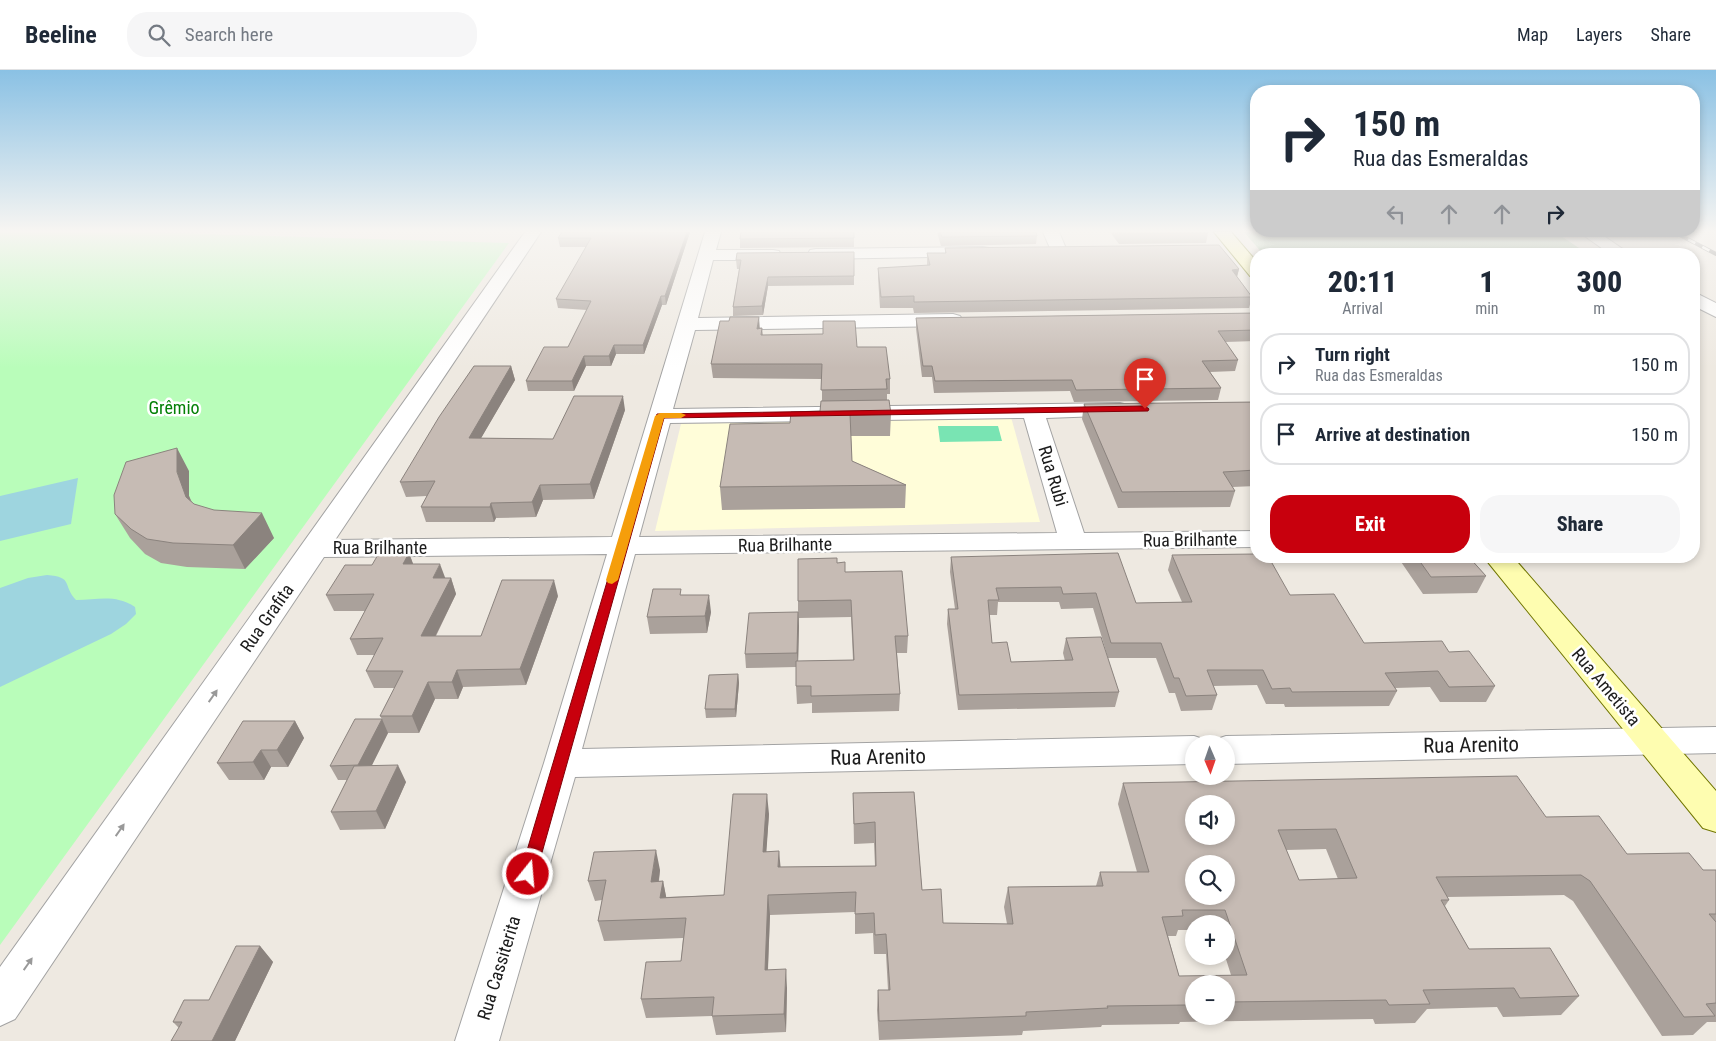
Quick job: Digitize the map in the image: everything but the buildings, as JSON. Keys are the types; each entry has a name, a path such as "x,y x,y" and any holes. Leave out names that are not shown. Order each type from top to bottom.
{"street":[{"name":"Rua Grafita","path":"0,1004 502,277"},
{"name":"Rua Cassiterita","path":"477,1041 561,763 700,277"},
{"path":"1700,302 1716,311"},
{"path":"687,324 967,320"},
{"path":"660,416 1140,409"},
{"name":"Rua Rubi","path":"1033,411 1073,541"},
{"name":"Rua Brilhante","path":"315,549 1250,539"},
{"name":"Rua Ametista","path":"1503,563 1716,817"},
{"name":"Rua Arenito","path":"1235,750 1716,740"},
{"name":"Rua Arenito","path":"561,763 1185,750"}],"shaded area":[{"path":"1011,417 1040,522 655,531 681,424"}],"green space":[{"name":"Grêmio","path":"0,277 484,277 0,945"},
{"path":"938,426 998,426 1002,441 940,442"}],"water":[{"path":"78,478 71,524 0,541 0,496"},
{"path":"47,575 64,580 76,600 120,600 135,607 136,614 126,624 111,634 0,687 0,588 28,578"}],"slow traffic":[{"path":"612,580 660,416 681,415"}],"route":[{"path":"528,874 660,416 1145,409"}]}
